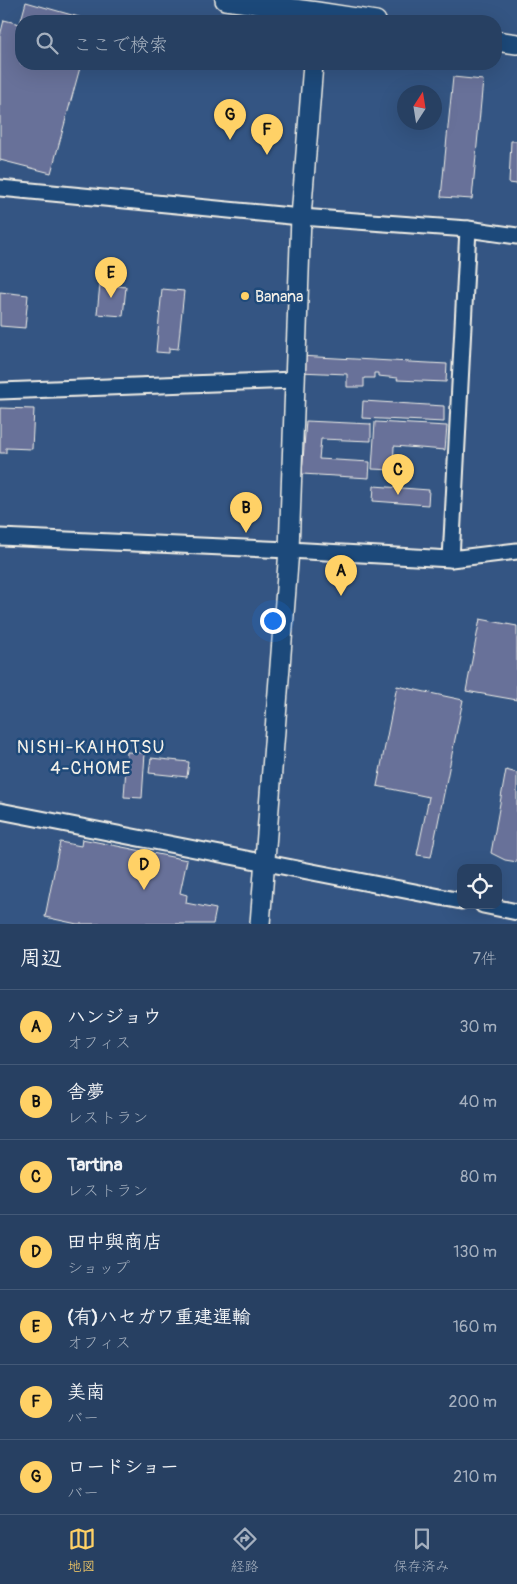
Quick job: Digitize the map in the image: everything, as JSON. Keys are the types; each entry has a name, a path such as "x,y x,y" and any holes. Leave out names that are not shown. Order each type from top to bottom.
{"street":[{"path":"225,0 341,15"},
{"path":"502,42 517,44"},
{"path":"260,924 289,550 301,217 313,70"},
{"path":"0,188 301,217 468,229 517,236"},
{"path":"451,559 468,229"},
{"path":"0,391 295,380"},
{"path":"0,537 451,559 517,551"},
{"path":"0,811 457,900"},
{"path":"502,909 517,912"}],"building":[{"path":"26,2 72,15 22,15"},
{"path":"4,20 15,23 15,70 79,70 51,173 0,160 0,36"},
{"path":"453,77 483,80 472,199 441,197"},
{"path":"511,141 517,141 517,184 509,183"},
{"path":"100,284 126,287 123,316 97,314"},
{"path":"162,289 184,291 178,349 169,348 169,353 156,352"},
{"path":"0,292 28,295 25,328 0,326"},
{"path":"299,356 447,364 446,382 397,380 398,378 378,376 378,373 374,373 374,378 364,378 364,387 347,387 347,374 299,372"},
{"path":"363,401 444,406 444,422 362,418"},
{"path":"0,408 34,409 32,449 6,448 6,453 0,453"},
{"path":"306,421 371,424 371,441 321,439 319,459 370,462 369,478 302,474"},
{"path":"375,422 447,426 445,450 394,446 393,470 372,469"},
{"path":"374,486 429,490 428,505 373,501"},
{"path":"480,619 517,626 517,700 466,691"},
{"path":"397,686 463,700 431,857 417,855 429,797 377,786"},
{"path":"127,752 145,753 142,798 124,797"},
{"path":"151,758 189,762 187,777 149,773"},
{"path":"506,770 517,773 517,862 505,860 491,853"},
{"path":"82,839 187,860 180,893 187,895 186,903 216,909 213,924 77,924 45,917 60,842 81,846"}],"place":[{"name":"ロードショー","path":"230,140"},
{"name":"美南","path":"267,155"},
{"name":"Banana","path":"245,296"},
{"name":"(有)ハセガワ重建運輸","path":"111,298"},
{"name":"Tartina","path":"398,495"},
{"name":"舎夢","path":"246,533"},
{"name":"ハンジョウ","path":"341,596"},
{"name":"田中與商店","path":"144,890"}],"district":[{"name":"NISHI-KAIHOTSU 4-CHOME","path":"91,758"}]}
